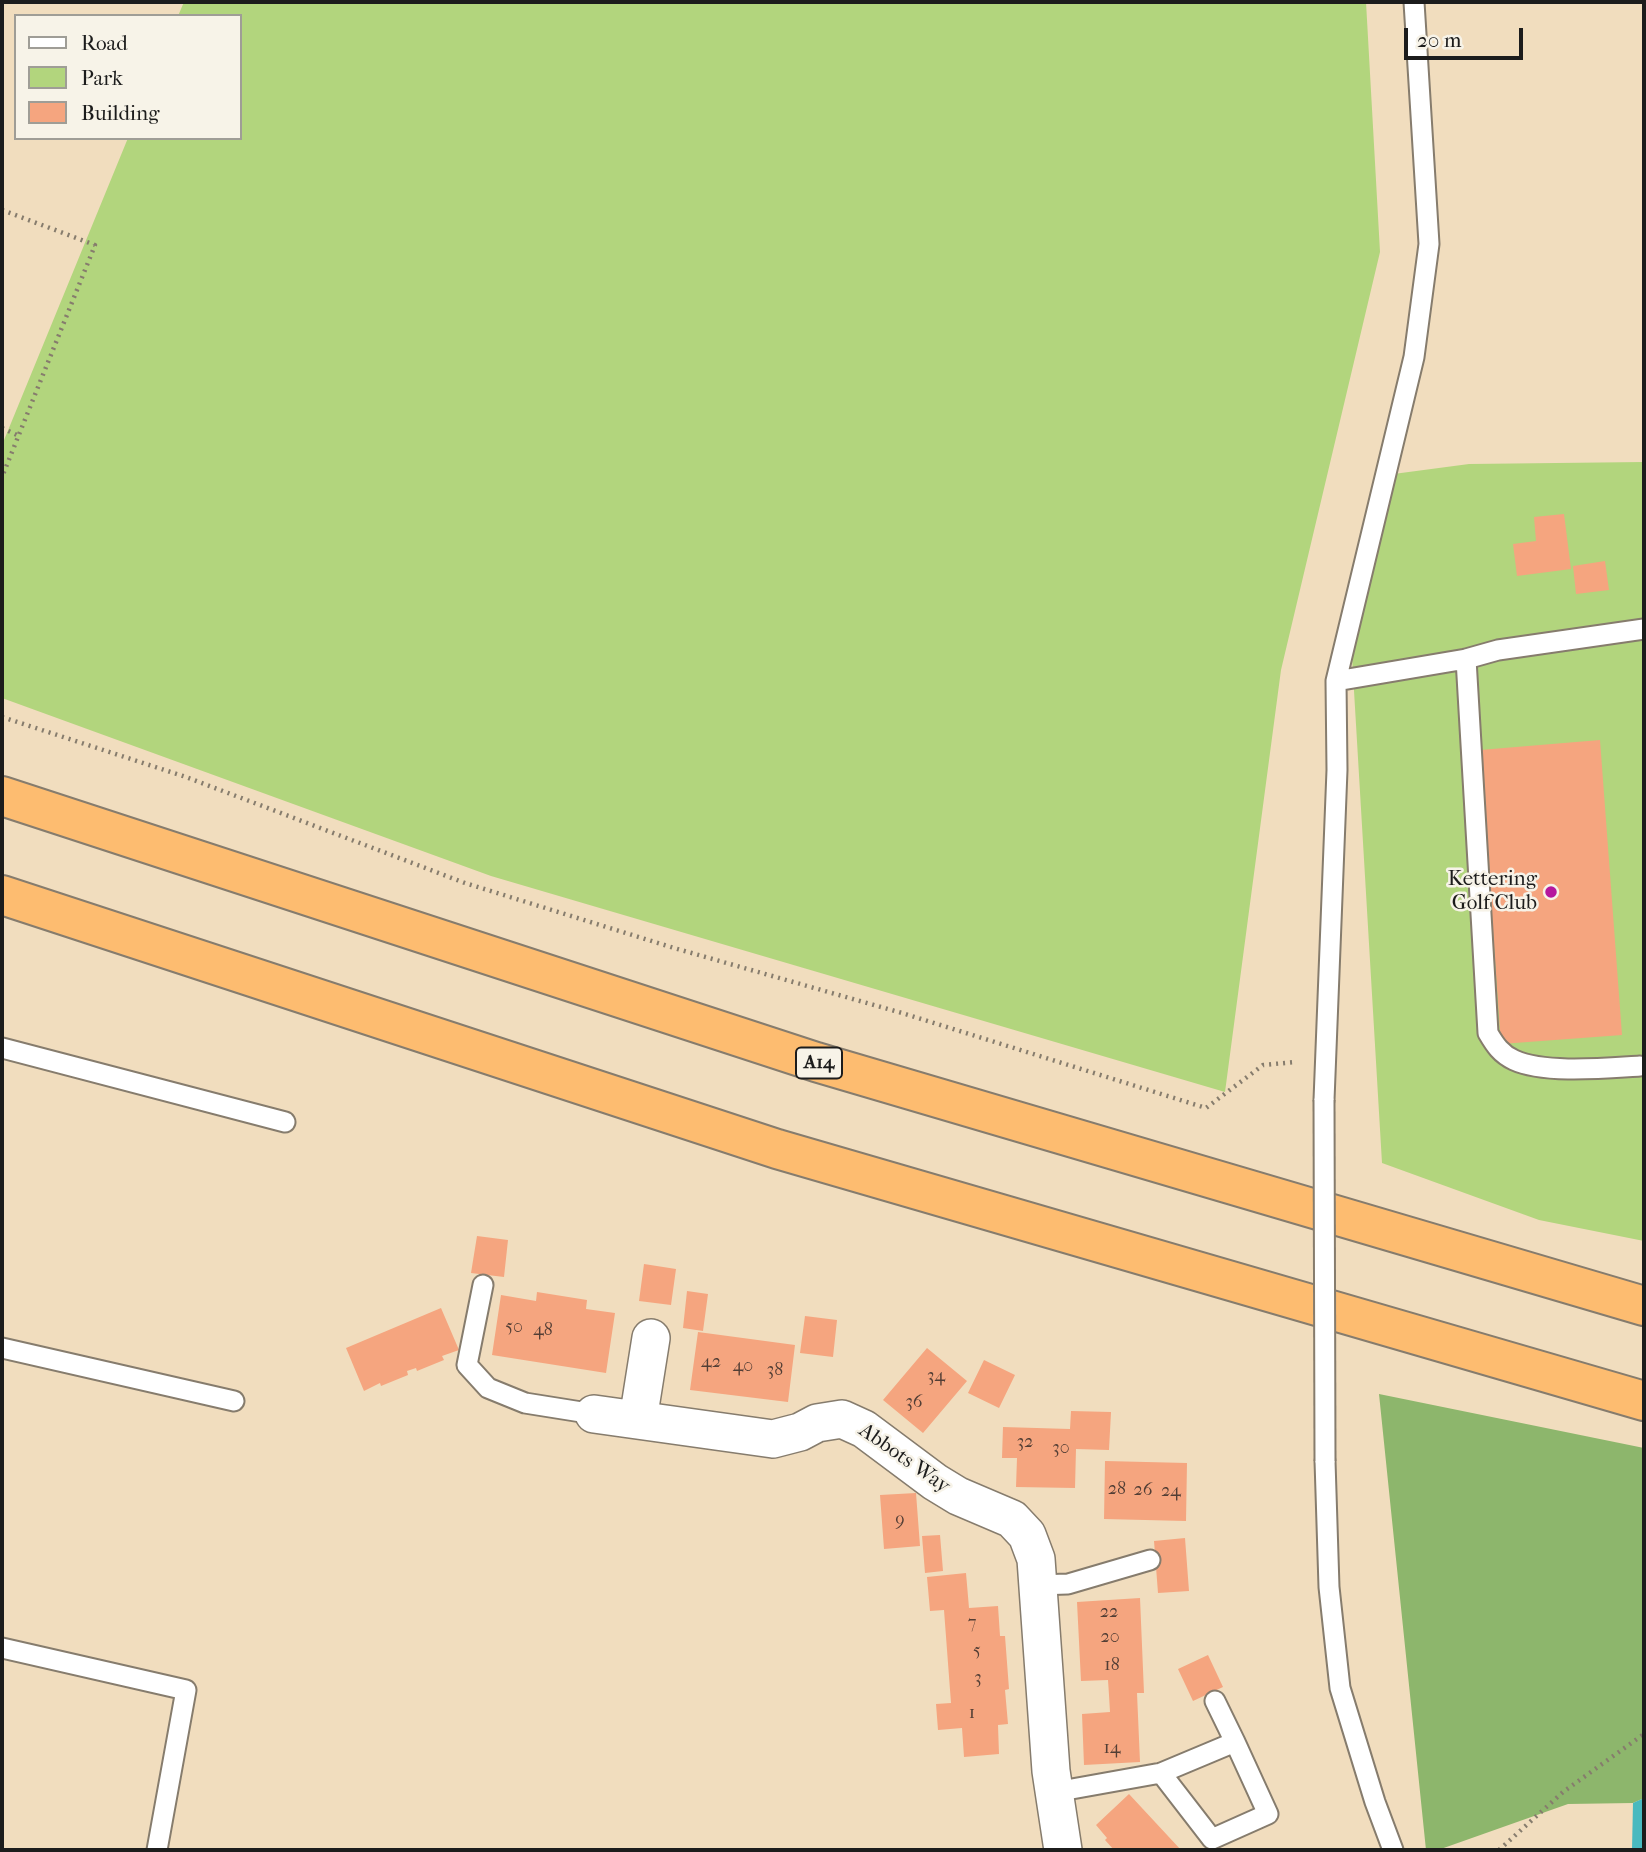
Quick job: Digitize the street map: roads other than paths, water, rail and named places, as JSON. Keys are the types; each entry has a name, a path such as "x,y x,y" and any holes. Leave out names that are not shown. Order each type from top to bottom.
{"highway":[{"name":"A14","path":"2,796 816,1062 1644,1306"},
{"path":"2,895 777,1149 1644,1401"}],"street":[{"path":"638,1420 651,1338"},
{"name":"Abbots Way","path":"594,1414 773,1439 800,1432 817,1423 842,1419 864,1429 958,1496 1012,1519 1027,1535 1036,1559 1055,1792 1063,1850"}],"lane":[{"path":"1393,1850 1375,1802 1340,1688 1329,1587 1325,1461 1324,1100 1337,770 1336,681 1414,357 1429,244 1414,2"},
{"path":"1336,681 1466,659 1497,650 1644,629"},
{"path":"1466,659 1488,1033 1498,1050 1515,1061 1543,1067 1579,1069 1640,1066"},
{"path":"2,1048 285,1122"},
{"name":"Abbots Way","path":"483,1285 467,1365 488,1388 525,1403 594,1414"},
{"path":"2,1348 234,1401"},
{"path":"1037,1585 1068,1584 1150,1560"},
{"path":"2,1648 186,1690 157,1850"},
{"path":"1161,1773 1212,1839 1268,1814 1215,1701"},
{"path":"1055,1792 1161,1773 1234,1742"}],"water":[{"path":"1644,1798 1644,1850 1632,1850 1633,1803"}],"place":[{"name":"Kettering Golf Club","path":"1551,892"}]}
